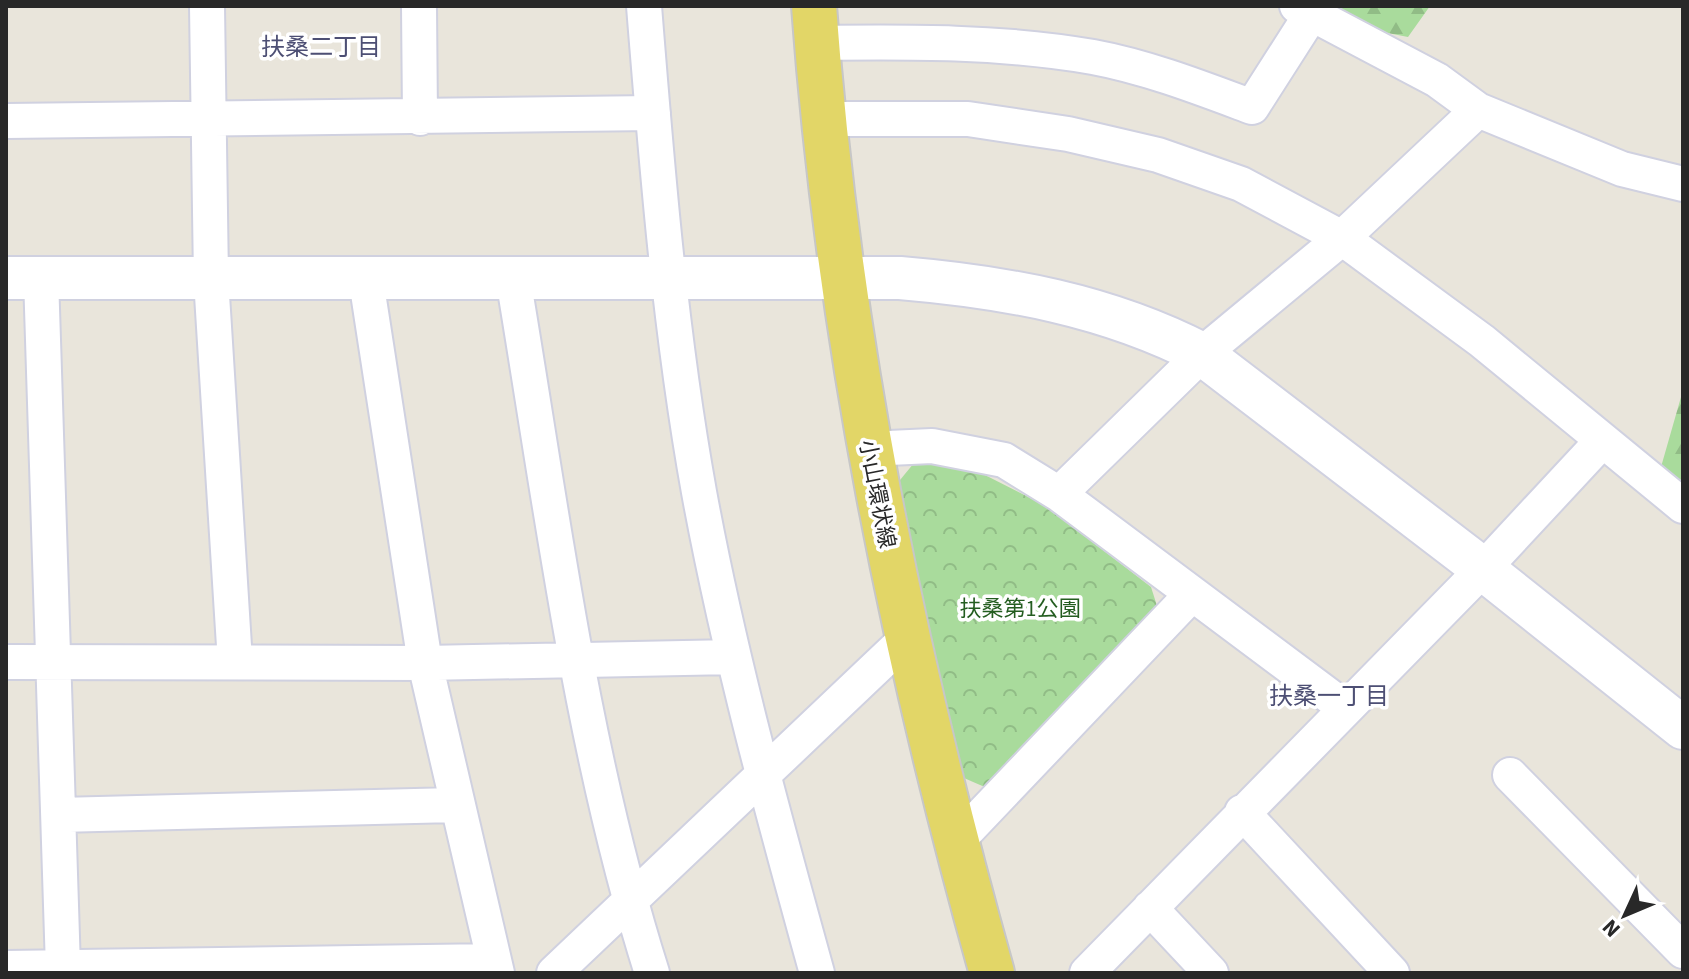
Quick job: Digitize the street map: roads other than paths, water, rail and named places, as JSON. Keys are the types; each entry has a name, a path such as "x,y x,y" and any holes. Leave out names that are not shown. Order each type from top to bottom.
{"main road":[{"name":"小山環状線","path":"816,24 823,119 867,449 906,639 955,843 992,973"}],"street":[{"path":"207,6 211,279 235,662"},
{"path":"419,6 420,118"},
{"path":"644,6 667,277 699,491 762,772 817,973"},
{"path":"816,24 1095,58 1182,82 1252,107 1304,10 1437,80 1478,110 1622,169 1683,184"},
{"path":"1059,494 1202,354 1342,238 1478,110"},
{"path":"6,121 653,113"},
{"path":"823,119 968,119 1068,134 1128,148 1241,184 1342,238 1482,341 1683,506"},
{"path":"63,968 52,662 23,278 366,280 842,277 926,280 1030,294 1086,307 1202,354 1483,569 1683,728"},
{"path":"513,278 578,661 629,900 652,973"},
{"path":"6,968 122,971 495,967 455,805 425,663 366,280"},
{"path":"1087,973 1344,707 1483,569 1602,441"},
{"path":"867,449 932,446 1004,460 1059,494 1344,707"},
{"path":"955,843 1192,594"},
{"path":"554,973 762,772 906,639"},
{"path":"6,662 425,663 734,657"},
{"path":"1510,775 1683,951"},
{"path":"59,815 455,805"},
{"path":"1242,812 1392,973"},
{"path":"1150,908 1211,973"}],"district":[{"name":"扶桑二丁目","path":"321,47"},
{"name":"扶桑一丁目","path":"1329,696"}],"park label":[{"name":"扶桑第1公園","path":"1020,609"}]}
